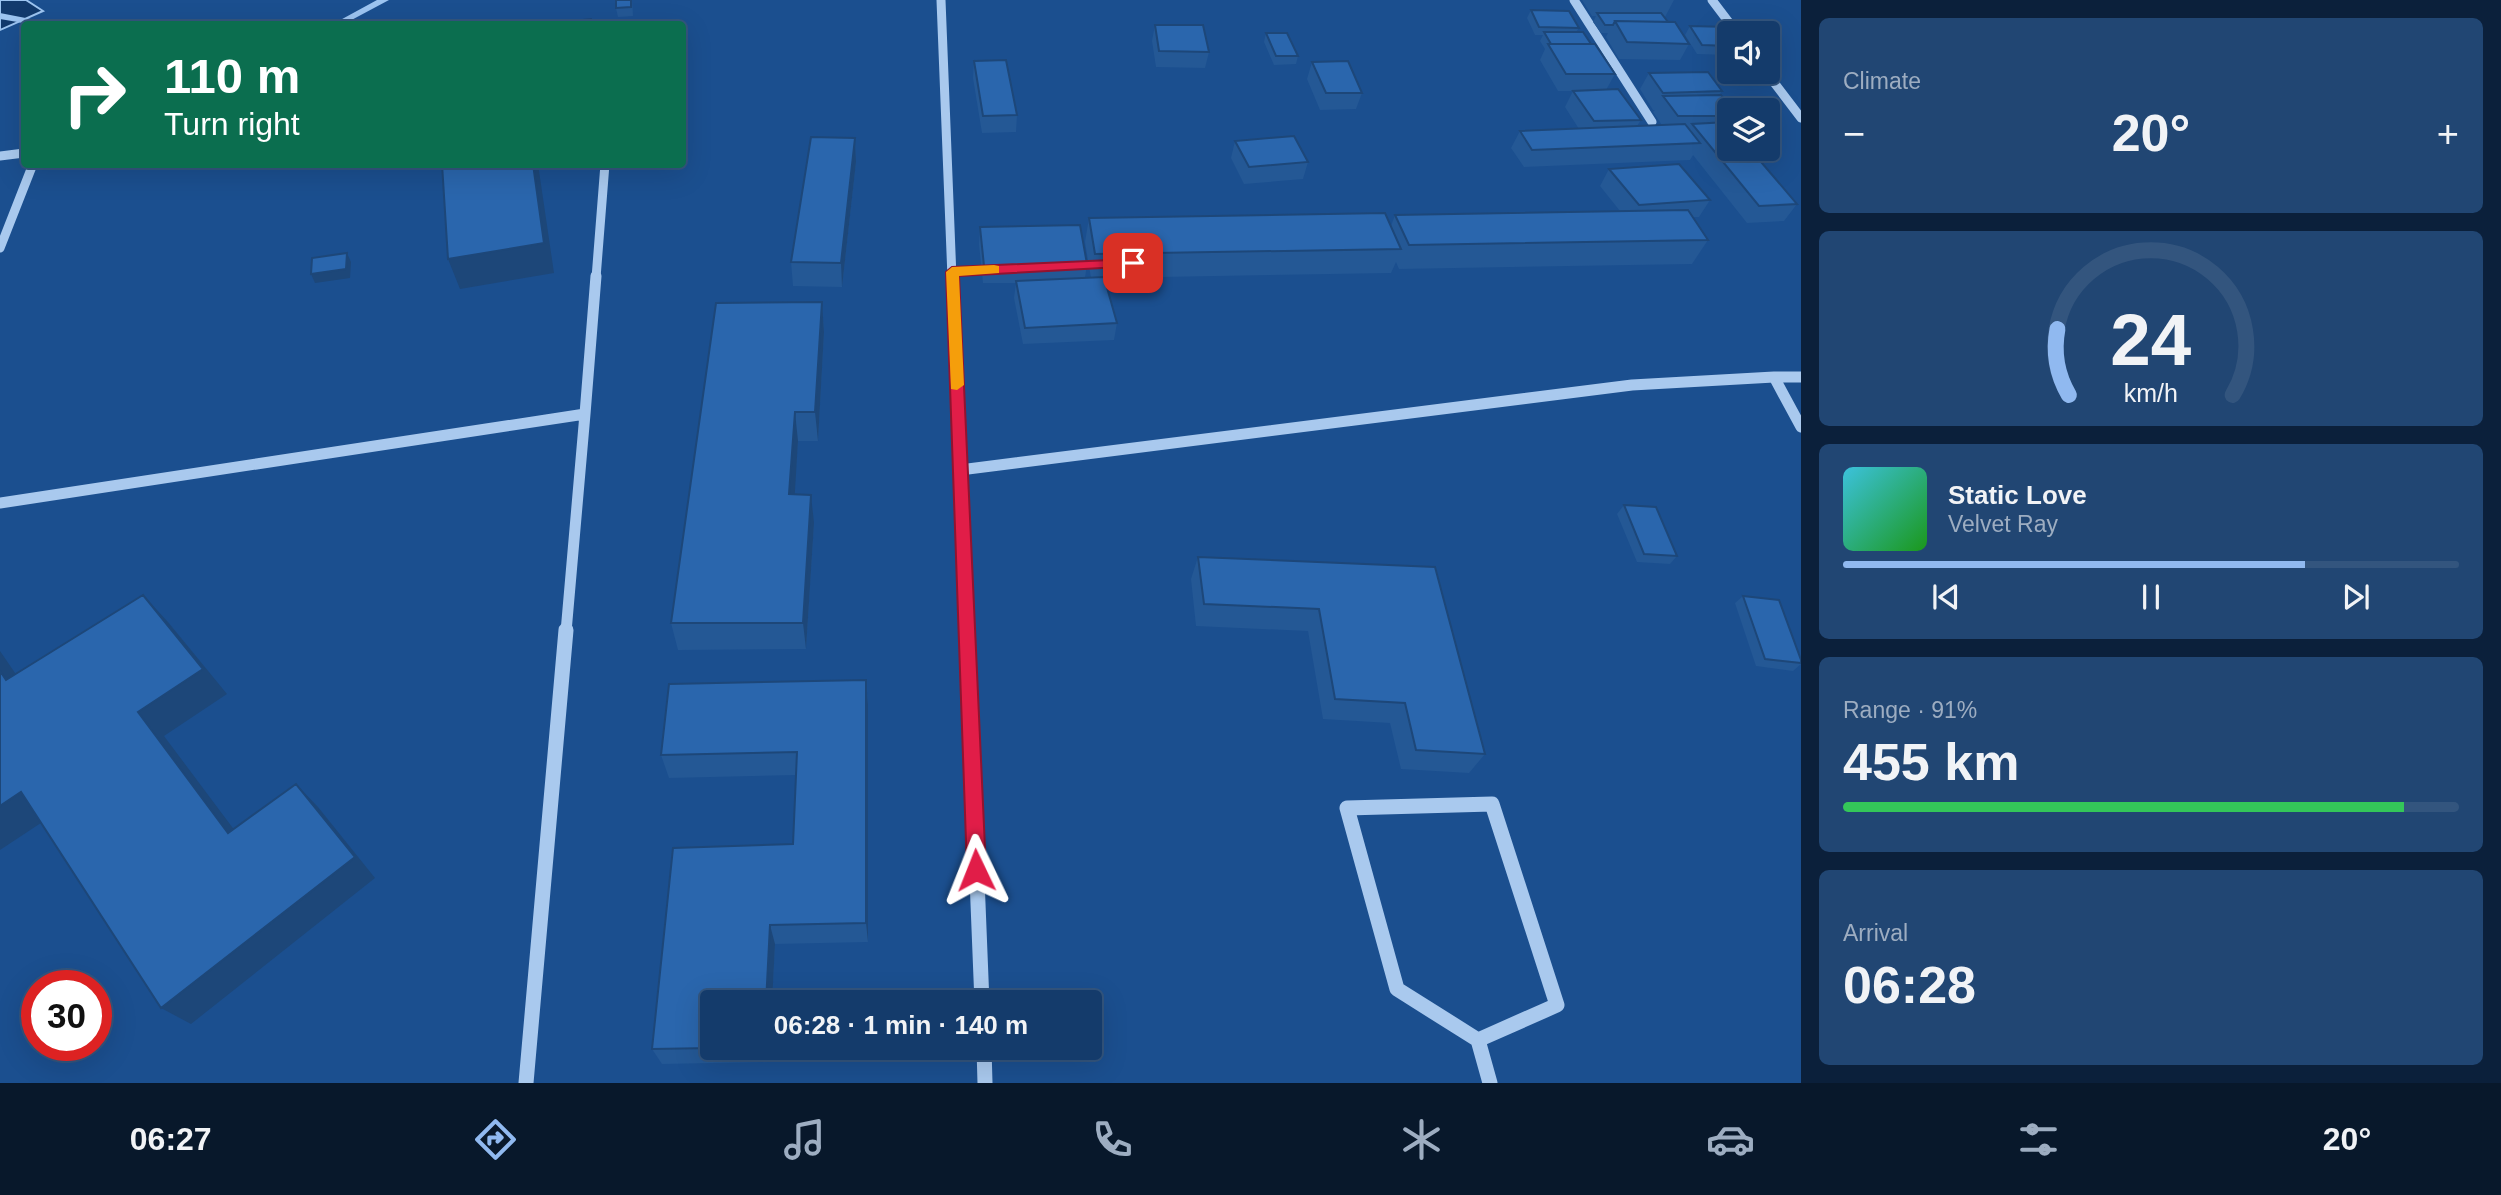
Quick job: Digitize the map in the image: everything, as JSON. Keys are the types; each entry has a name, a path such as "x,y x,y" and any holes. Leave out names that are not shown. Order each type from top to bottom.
{"street":[{"path":"941,0 981,990"},
{"path":"1574,0 1652,122"},
{"path":"1712,0 1728,21"},
{"path":"1775,84 1801,118"},
{"path":"0,156 21,153"},
{"path":"0,248 31,168"},
{"path":"526,1083 605,168"},
{"path":"952,272 1005,269"},
{"path":"1774,377 1801,427"},
{"path":"960,470 1632,385 1801,377"},
{"path":"0,503 585,414"},
{"path":"1478,1040 1557,1005 1492,804 1347,808 1397,989 1478,1040 1490,1083"},
{"path":"984,1060 985,1083"}],"water":[{"path":"0,0 26,0 43,11 0,30"}],"building":[{"path":"616,0 631,0 631,7 616,8"},
{"path":"1531,10 1569,11 1579,28 1539,27"},
{"path":"1597,13 1661,13 1668,22 1615,21 1613,25 1605,25"},
{"path":"1615,21 1675,22 1689,44 1627,42"},
{"path":"1155,25 1203,25 1209,52 1159,51"},
{"path":"1690,26 1717,27 1717,46 1702,45"},
{"path":"1544,32 1583,32 1591,44 1551,44"},
{"path":"1266,33 1287,33 1298,56 1276,56"},
{"path":"1548,44 1595,44 1615,74 1566,74"},
{"path":"1006,60 1017,115 983,116 974,61"},
{"path":"1348,61 1362,93 1326,93 1312,62"},
{"path":"1708,72 1722,91 1663,93 1649,73"},
{"path":"1618,89 1641,120 1594,121 1573,91"},
{"path":"1721,95 1723,98 1717,98 1717,116 1678,116 1663,96"},
{"path":"1717,123 1717,155 1692,124"},
{"path":"1685,124 1700,143 1532,150 1520,131"},
{"path":"1294,136 1308,162 1249,167 1235,141"},
{"path":"811,137 855,138 841,263 791,262"},
{"path":"1722,161 1760,161 1797,204 1759,206"},
{"path":"1679,164 1710,200 1639,205 1609,169"},
{"path":"442,168 534,168 544,243 448,259"},
{"path":"1688,210 1708,240 1409,245 1395,215"},
{"path":"1385,213 1401,249 1095,254 1089,218"},
{"path":"1080,225 1087,264 984,266 980,227"},
{"path":"347,253 346,269 311,274 312,258"},
{"path":"1104,277 1117,323 1025,328 1016,281"},
{"path":"822,302 815,412 795,412 789,494 811,495 803,623 671,623 716,303"},
{"path":"1624,505 1656,507 1677,556 1644,554"},
{"path":"1198,557 1435,567 1485,754 1416,750 1405,703 1335,699 1319,609 1204,604"},
{"path":"143,595 203,669 138,712 228,833 296,784 355,857 161,1008 21,792 0,806 0,671 6,680"},
{"path":"1743,596 1779,600 1801,663 1765,659"},
{"path":"866,680 866,923 770,925 767,990 700,990 700,1048 652,1049 673,848 793,844 797,752 661,755 669,684"}],"waterway":[{"path":"344,21 384,0"},
{"path":"0,16 26,21"}],"slow traffic":[{"path":"957,385 952,272 994,269"}],"route":[{"path":"976,870 952,272 1133,263"}]}
